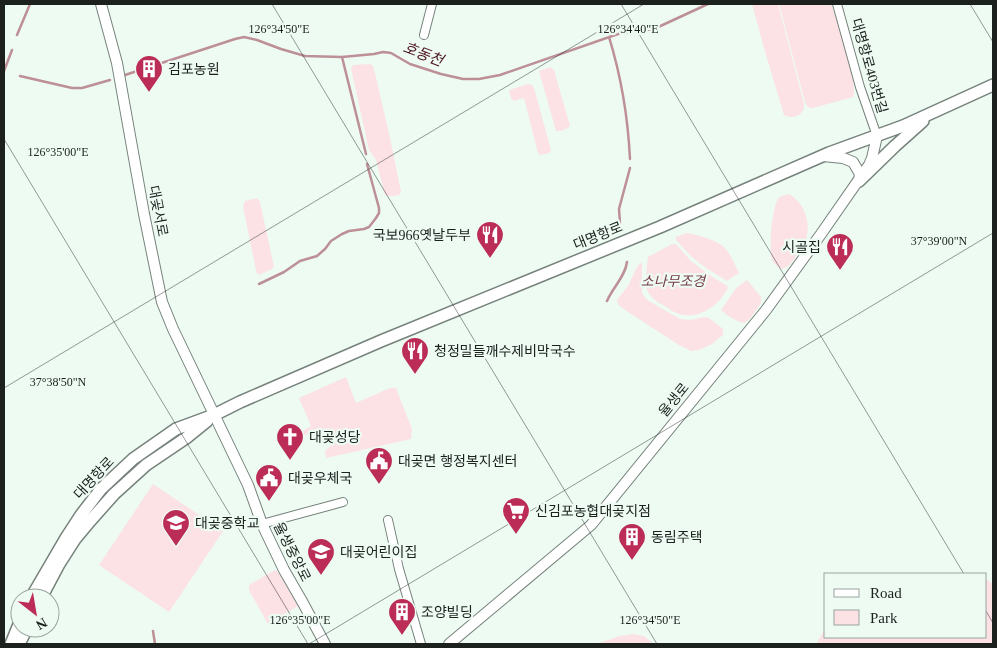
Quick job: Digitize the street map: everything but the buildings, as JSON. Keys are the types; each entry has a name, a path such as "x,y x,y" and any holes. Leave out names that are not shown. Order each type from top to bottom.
{"main road":[{"name":"대명항로","path":"36,588 81,515 101,489 133,459 176,429 214,415 381,341 660,228 823,156 877,136 993,85"},
{"path":"859,181 932,113"},
{"name":"대명항로","path":"46,588 75,539 114,494 146,465 186,438 214,415"}],"street":[{"name":"대곶서로","path":"101,4 117,63 162,302 214,415"},
{"path":"424,35 432,4"},
{"name":"대명항로403번길","path":"838,4 860,87 877,136"},
{"name":"율생로","path":"449,644 591,525 766,310 859,181 872,158 877,136"},
{"path":"823,156 843,158 853,162 860,174 859,181"},
{"name":"율생중앙로","path":"214,415 248,485 262,524 284,570 325,644"},
{"path":"262,524 343,502"},
{"path":"388,520 399,569 421,644"}],"green space":[{"path":"752,4 778,4 804,104 803,111 798,116 784,115"},
{"path":"779,4 831,4 850,66 853,79 853,97 813,108 807,105"},
{"path":"370,64 373,66 375,73 390,138 401,192 399,195 385,195 376,160 369,150 351,68 353,65"},
{"path":"551,67 554,70 570,126 560,131 556,131 539,71"},
{"path":"528,84 534,88 551,150 549,153 540,155 538,153 524,98 514,101 511,98 509,91"},
{"path":"789,194 802,206 808,229 805,242 792,263 782,269 773,262 771,230 778,199"},
{"path":"257,198 260,202 274,267 259,275 256,270 243,207 245,201"},
{"name":"소나무조경","path":"687,233 707,238 722,245 739,273 727,281 701,264 676,240 676,237"},
{"name":"소나무조경","path":"672,244 676,244 691,261 728,287 721,299 704,312 691,315 678,314 655,300 648,292 646,278 648,257"},
{"name":"소나무조경","path":"642,262 642,293 647,300 680,319 709,318 723,329 723,335 712,344 699,350 691,351 622,308 617,300"},
{"name":"소나무조경","path":"747,280 761,297 761,303 750,319 744,323 732,318 721,310 736,288"},
{"path":"346,377 356,403 390,388 396,388 412,429 411,439 326,458 325,451 337,440 335,431 318,431 304,435 300,433 311,426 299,398"},
{"path":"153,484 223,531 169,612 99,565"},
{"path":"275,570 298,606 268,624 249,590 249,585"},
{"path":"987,580 993,584 993,644 816,644 824,630 824,638 987,638"},
{"path":"633,634 644,636 654,644 596,644 620,636"}],"waterway":[{"path":"17,35 30,4"},
{"name":"호동천","path":"125,75 244,37 305,56 342,57 383,52 391,53 410,64 441,74 463,79 479,79 500,75 618,34 654,29 708,4"},
{"path":"609,37 623,97 630,159"},
{"path":"4,71 12,50"},
{"path":"342,57 366,154"},
{"name":"호동천","path":"20,76 72,88 82,88 110,80"},
{"path":"259,284 284,272 300,261 317,256 331,241 342,234 369,227 379,213 379,208 367,164"},
{"path":"620,223 619,209 630,168"},
{"path":"607,301 624,272 627,262"},
{"path":"153,631 155,644"}],"place":[{"name":"김포농원","path":"149,93"},
{"name":"국보966옛날두부","path":"490,259"},
{"name":"시골집","path":"840,271"},
{"name":"청정밀들깨수제비막국수","path":"415,375"},
{"name":"대곶성당","path":"290,461"},
{"name":"대곶면 행정복지센터","path":"379,485"},
{"name":"대곶우체국","path":"269,502"},
{"name":"신김포농협대곶지점","path":"516,535"},
{"name":"대곶중학교","path":"176,547"},
{"name":"동림주택","path":"632,561"},
{"name":"대곶어린이집","path":"321,576"},
{"name":"조양빌딩","path":"402,636"}]}
